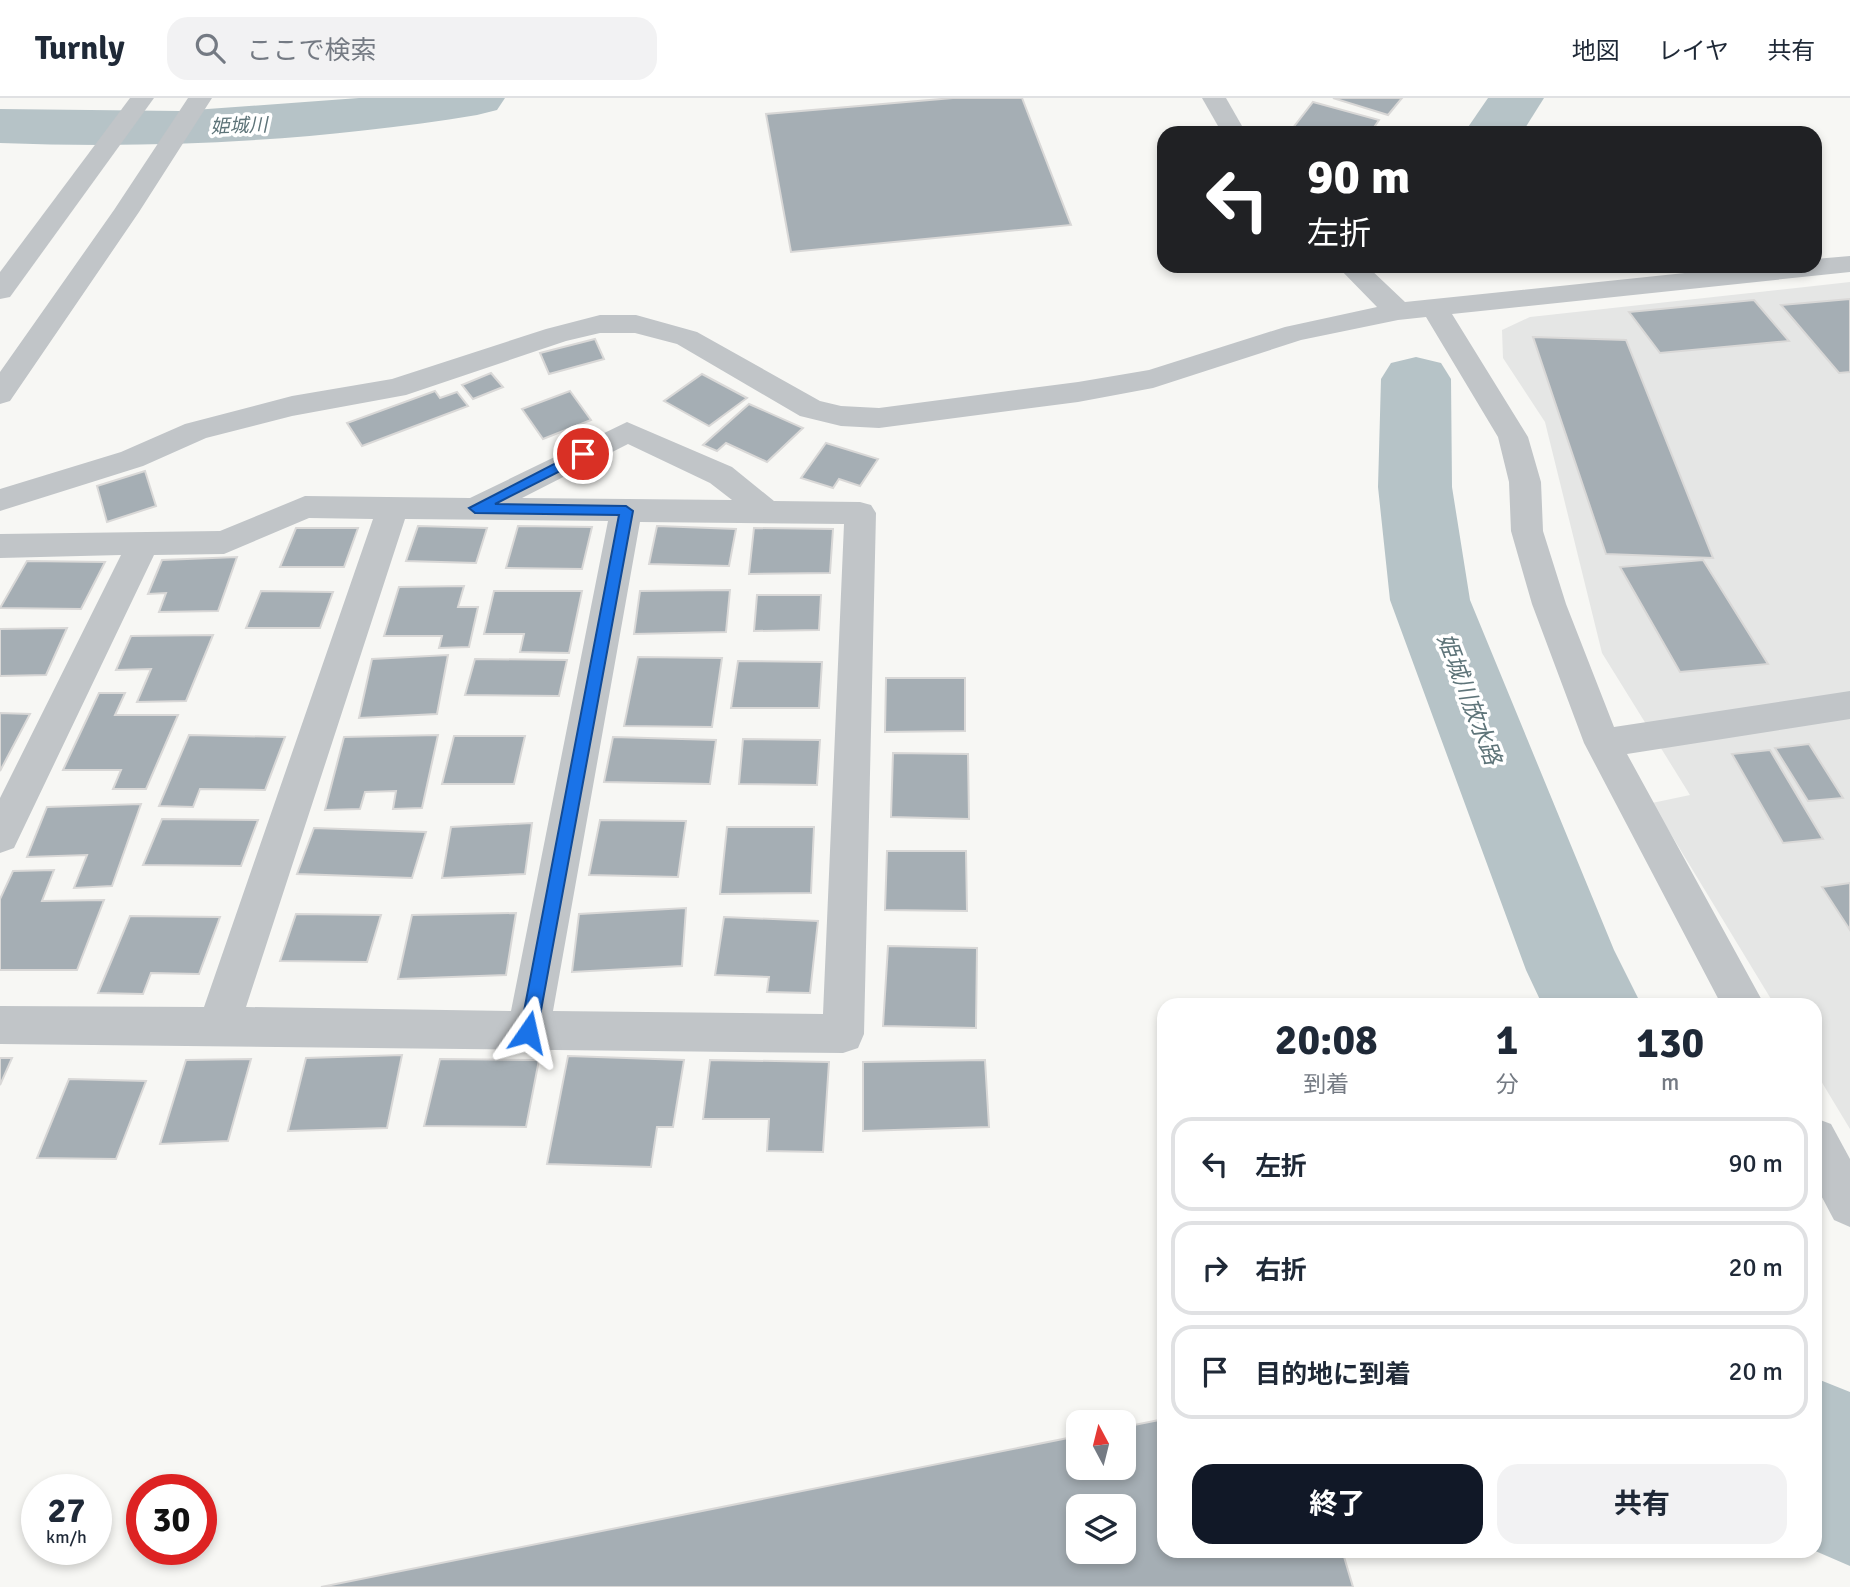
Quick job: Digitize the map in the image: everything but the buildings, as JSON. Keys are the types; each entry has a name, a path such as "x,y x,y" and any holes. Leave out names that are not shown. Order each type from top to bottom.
{"street":[{"path":"1214,98 1230,126"},
{"path":"0,291 140,101"},
{"path":"0,394 197,102"},
{"path":"1822,267 1850,264"},
{"path":"1359,273 1398,311"},
{"path":"0,500 132,459 197,431 292,406 396,388 556,335 600,324 636,324 687,338 811,409 841,416 878,418 1078,392 1153,379 1295,333 1398,311 1767,273"},
{"path":"1435,309 1513,437 1525,482 1527,531 1549,604 1602,743 1740,998"},
{"path":"475,508 627,432 721,475 764,510"},
{"path":"0,546 224,542 305,507 860,513 843,1034 0,1024"},
{"path":"219,1025 393,509"},
{"path":"528,1032 626,511"},
{"path":"0,837 142,544"},
{"path":"1602,743 1850,705"},
{"path":"1822,1152 1850,1204"}],"shaded area":[{"path":"1850,282 1850,1129 1822,1083 1822,998 1770,998 1652,803 1690,795 1602,653 1545,422 1503,358 1502,330 1530,317"}],"waterway":[{"name":"姫城川","path":"0,126 120,129 239,126 358,115 477,98"},
{"name":"姫城川放水路","path":"1498,126 1516,98"},
{"name":"姫城川放水路","path":"1416,379 1415,487 1430,600 1574,970 1589,998"},
{"name":"姫城川放水路","path":"1822,1451 1850,1505"}],"route":[{"path":"528,1032 626,511 475,508 583,454"}]}
